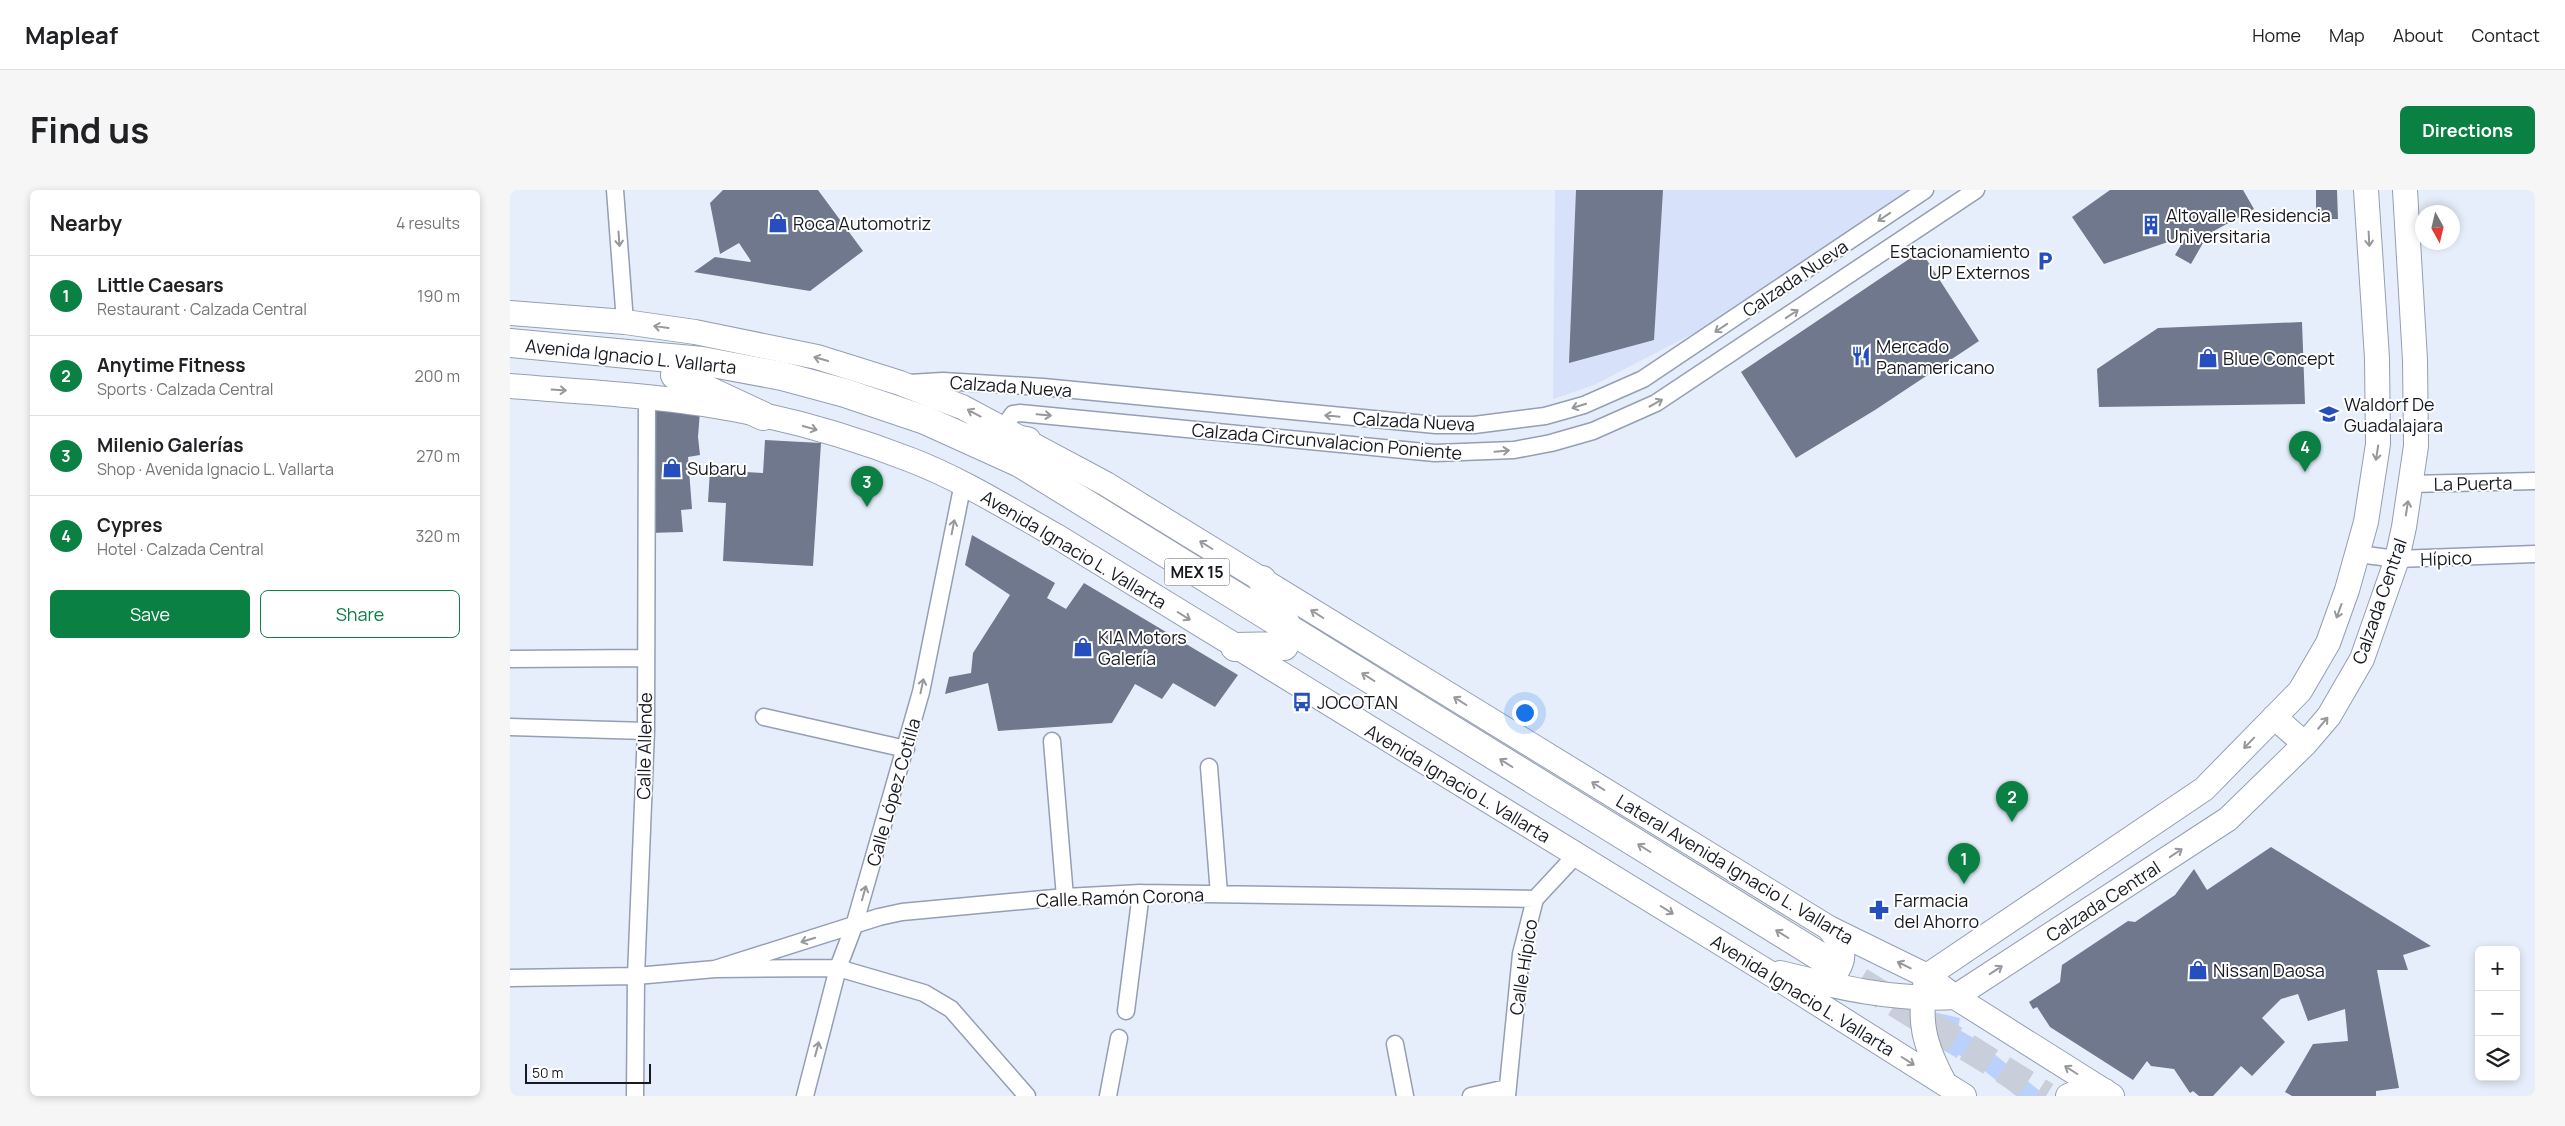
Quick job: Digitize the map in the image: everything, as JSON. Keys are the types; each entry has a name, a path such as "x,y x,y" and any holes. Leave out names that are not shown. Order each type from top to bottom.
{"highway":[{"path":"510,324 615,352"},
{"name":"Avenida Ignacio L. Vallarta","path":"510,343 702,361 782,376 845,393 925,420 1020,463 1286,638 1822,973"},
{"name":"Avenida Ignacio L. Vallarta","path":"510,360 675,375 759,388 832,406 899,428 1020,483 1286,638"},
{"path":"675,375 763,416"},
{"path":"944,429 1027,441"},
{"path":"1235,647 1286,638 1262,580"}],"street":[{"path":"615,190 626,322"},
{"name":"Calzada Nueva","path":"900,383 943,381 1043,387 1393,422 1469,425 1510,422 1545,416 1584,405 1642,379 1925,190"},
{"name":"Calzada Circunvalacion Poniente","path":"1003,428 1013,414 1020,413 1390,450 1475,453 1514,450 1551,443 1594,431 1656,404 1976,190"},
{"name":"Calzada Central","path":"1927,976 2204,789 2300,691 2328,643 2358,554 2366,522 2378,444 2377,358 2366,190"},
{"name":"Calzada Central","path":"1955,997 2228,818 2306,744 2329,716 2362,659 2397,559 2416,446 2415,360 2405,190"},
{"name":"Avenida Ignacio L. Vallarta","path":"510,313 626,322 696,332 817,357 900,383 962,407 1106,484 1359,639"},
{"name":"Avenida Ignacio L. Vallarta","path":"510,386 647,397 763,416 838,436 911,460 963,483 1065,542 1576,854 1955,1090"},
{"name":"Calle Allende","path":"635,1096 636,976 646,731 647,397"},
{"path":"1193,430 1196,402"},
{"path":"1469,425 1475,453"},
{"name":"La Puerta","path":"2411,484 2535,482"},
{"name":"Calle López Cotilla","path":"805,1096 838,968 854,926 921,692 963,483"},
{"name":"Hípico","path":"2358,554 2397,559 2535,554"},
{"name":"Lateral Avenida Ignacio L. Vallarta","path":"1359,639 1829,928 1927,976 1955,997 2109,1094"},
{"path":"510,659 646,658"},
{"path":"764,717 906,749"},
{"path":"2274,717 2306,744"},
{"path":"510,726 646,731"},
{"path":"1052,741 1065,897"},
{"path":"1209,767 1218,894"},
{"name":"Calle Hípico","path":"1507,1092 1521,954 1535,899 1576,854"},
{"path":"1126,1010 1141,893"},
{"name":"Calle Ramón Corona","path":"715,969 879,917 902,912 1065,897 1141,893 1535,899"},
{"path":"1822,973 1840,968 1843,952 1840,943 1829,928"},
{"path":"510,978 636,976 715,969 838,968 912,989 941,1001 951,1009 1025,1095"},
{"path":"1763,969 1822,973 1922,999 1955,997"},
{"path":"1927,976 1922,999 1925,1044 1955,1090"},
{"path":"1108,1096 1119,1038"},
{"path":"1396,1044 1405,1096"},
{"path":"2068,1096 2083,1090 2109,1094"},
{"path":"1471,1096 1507,1092"}],"shaded area":[{"path":"1555,190 1911,190 1698,331 1594,385 1553,399"},
{"path":"1933,1012 1960,1018 1958,1029 1977,1040 2046,1096 2016,1096 1987,1073 1980,1064 1958,1055 1957,1058 1936,1046"}],"building":[{"name":"Roca Automotriz","path":"723,190 818,190 863,251 810,291 694,272 715,257 751,261 739,243 720,254 710,203"},
{"path":"1576,190 1663,190 1654,340 1569,363"},
{"name":"Altovalle Residencia Universitaria","path":"2110,190 2243,190 2254,209 2201,238 2194,233 2104,264 2072,217"},
{"path":"2316,190 2337,190 2338,219 2316,219"},
{"path":"2185,238 2190,243 2195,238 2203,243 2191,264 2175,255"},
{"name":"Mercado Panamericano","path":"1921,251 1979,341 1875,410 1796,458 1741,372"},
{"name":"Blue Concept","path":"2302,322 2305,404 2099,407 2097,369 2158,328"},
{"path":"647,405 700,411 698,437 700,455 688,457 692,509 681,510 683,532 648,533"},
{"path":"765,440 821,443 813,566 723,561 726,503 708,502 710,470 763,473"},
{"path":"972,535 1055,583 1047,598 1066,609 1084,583 1238,675 1215,707 1173,683 1162,699 1135,684 1112,723 998,731 988,683 945,694 949,677 971,673 973,653 1010,595 965,565"},
{"path":"2271,847 2431,946 2403,955 2408,970 2377,970 2399,1088 2376,1091 2376,1096 2292,1096 2285,1092 2313,1044 2348,1041 2345,1009 2308,1021 2298,994 2281,999 2262,1018 2285,1042 2252,1076 2241,1066 2213,1096 2199,1096 2193,1091 2190,1093 2174,1069 2151,1066 2147,1061 2133,1080 2050,1027 2037,1007 2033,1009 2029,1002 2060,982 2062,965 2128,921 2135,922 2175,895 2194,869 2207,890"}],"tunnel":[{"path":"1824,959 2046,1096"}],"place":[{"name":"Roca Automotriz","path":"778,223"},
{"name":"Altovalle Residencia Universitaria","path":"2151,225"},
{"name":"Estacionamiento UP Externos","path":"2045,261"},
{"name":"Mercado Panamericano","path":"1861,356"},
{"name":"Blue Concept","path":"2208,358"},
{"name":"Waldorf De Guadalajara","path":"2329,414"},
{"name":"Subaru","path":"672,468"},
{"name":"Cypres","path":"2305,472"},
{"name":"Milenio Galerías","path":"867,507"},
{"name":"KIA Motors Galería","path":"1083,647"},
{"name":"JOCOTAN","path":"1302,702"},
{"name":"Anytime Fitness","path":"2012,822"},
{"name":"Little Caesars","path":"1964,884"},
{"name":"Farmacia del Ahorro","path":"1879,910"},
{"name":"Nissan Daosa","path":"2198,970"}]}
